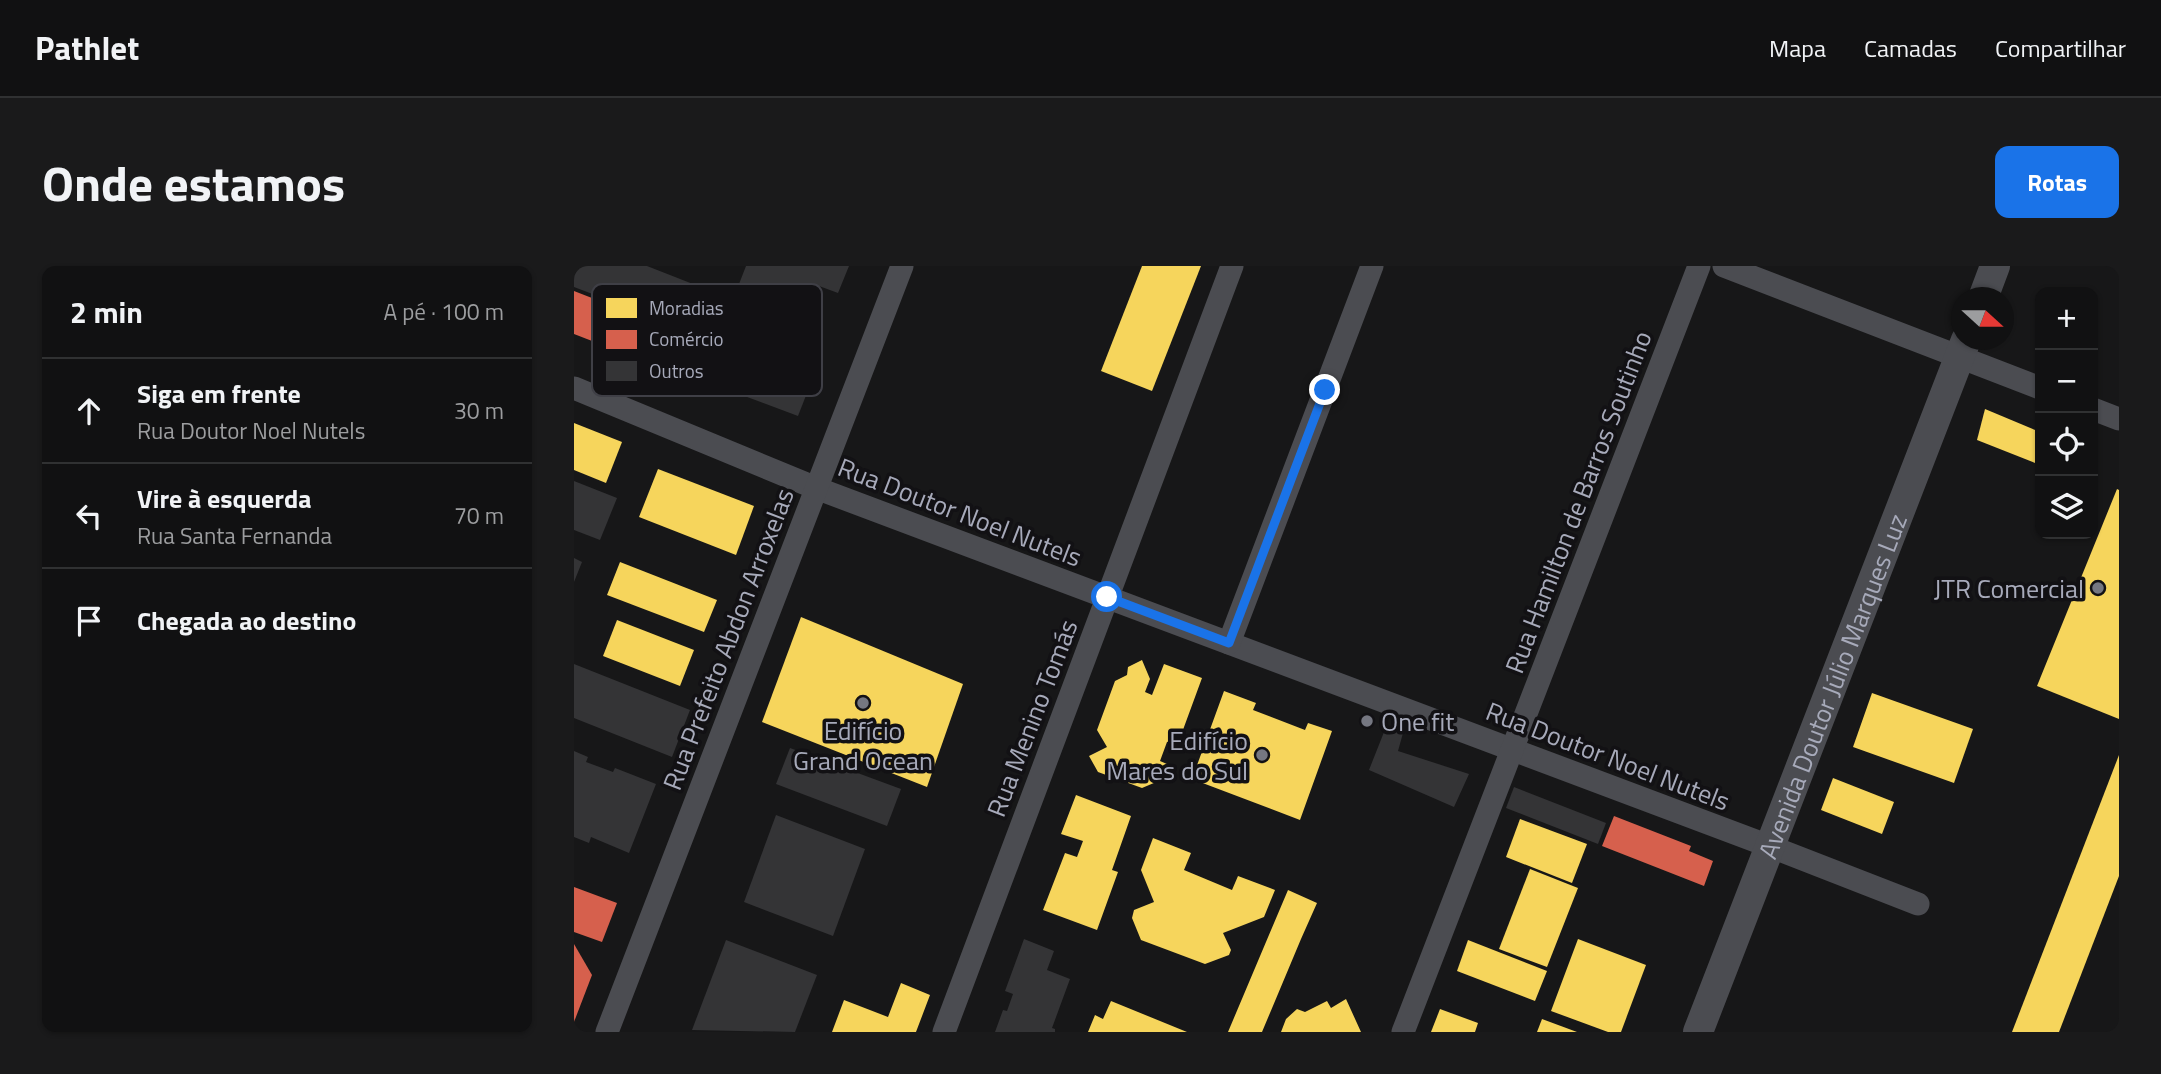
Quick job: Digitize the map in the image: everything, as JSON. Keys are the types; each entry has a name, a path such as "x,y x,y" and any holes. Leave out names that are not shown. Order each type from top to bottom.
{"street":[{"name":"Rua Prefeito Abdon Arroxelas","path":"607,1032 902,266"},
{"name":"Rua Menino Tomás","path":"944,1032 1232,266"},
{"path":"1229,643 1372,266"},
{"name":"Rua Hamilton de Barros Soutinho","path":"1403,1032 1699,266"},
{"path":"1724,266 1951,344"},
{"path":"1987,287 1995,266"},
{"name":"Avenida Doutor Júlio Marques Luz","path":"1698,1032 1962,350"},
{"path":"1967,350 2035,385"},
{"name":"Rua Doutor Noel Nutels","path":"574,388 592,395"},
{"name":"Rua Doutor Noel Nutels","path":"593,396 816,488 1918,904"},
{"path":"2098,411 2119,419"}],"building: Moradias":[{"path":"1142,266 1201,266 1152,391 1101,371"},
{"path":"1985,409 2035,430 2035,463 1977,440"},
{"path":"574,423 622,442 606,483 574,470"},
{"path":"658,469 754,506 736,555 639,517"},
{"name":"JTR Comercial","path":"2117,489 2119,719 2037,686"},
{"path":"620,562 717,600 704,632 607,595"},
{"name":"Edifício Grand Ocean","path":"801,617 963,684 927,787 762,722"},
{"path":"617,620 694,650 680,686 603,656"},
{"path":"1142,660 1150,679 1145,692 1152,695 1164,664 1202,678 1180,738 1167,742 1160,761 1167,764 1161,780 1142,788 1098,772 1089,756 1107,747 1097,730 1115,681 1127,675 1128,667"},
{"name":"Edifício Mares do Sul","path":"1224,691 1256,703 1253,710 1305,730 1308,723 1332,731 1300,820 1192,779"},
{"path":"1872,693 1973,729 1954,783 1853,747"},
{"path":"2119,755 2119,876 2059,1032 2012,1032"},
{"path":"1833,778 1894,802 1882,834 1821,810"},
{"path":"1076,795 1131,816 1112,870 1118,872 1097,930 1043,910 1065,853 1077,857 1083,841 1061,834"},
{"path":"1520,819 1587,844 1572,883 1506,857"},
{"path":"1153,838 1191,853 1184,870 1232,890 1238,876 1275,890 1264,917 1223,933 1231,950 1229,955 1205,964 1141,940 1132,918 1134,910 1154,902 1141,870"},
{"path":"1530,869 1578,888 1547,967 1499,949"},
{"path":"1288,890 1317,903 1262,1032 1228,1032"},
{"path":"1578,939 1646,965 1621,1032 1608,1032 1551,1011"},
{"path":"1468,940 1547,971 1535,1001 1457,971"},
{"path":"901,983 930,995 916,1032 832,1032 844,1000 888,1017"},
{"path":"1346,999 1361,1032 1281,1032 1286,1019 1297,1009 1305,1012 1327,1001 1331,1008"},
{"path":"1111,1001 1187,1032 1088,1032 1095,1015 1103,1019"},
{"path":"1440,1009 1478,1023 1475,1032 1431,1032"},
{"path":"1542,1019 1577,1032 1537,1032"}],"building: Comércio":[{"path":"574,291 592,298 592,341 574,334"},
{"path":"1614,816 1691,846 1689,851 1713,861 1704,886 1602,846"},
{"path":"574,887 617,903 602,942 574,932"},
{"path":"574,944 592,975 574,1022"}],"building: Outros":[{"path":"574,266 647,266 693,284 592,284 592,294 574,287"},
{"path":"746,266 849,266 838,293 822,287 822,284 739,284"},
{"path":"744,396 806,396 798,416"},
{"path":"574,481 617,498 600,540 574,530"},
{"path":"574,558 582,562 574,582"},
{"path":"574,664 690,710 672,757 574,718"},
{"path":"1386,727 1403,733 1398,751 1469,774 1454,807 1369,770"},
{"path":"790,748 901,789 887,826 776,784"},
{"path":"574,751 588,757 586,762 613,772 615,768 656,784 629,853 591,837 589,843 574,837"},
{"path":"1514,787 1606,823 1598,844 1506,808"},
{"path":"776,815 865,849 833,936 744,902"},
{"path":"1024,939 1054,951 1047,970 1070,979 1052,1028 1055,1032 995,1032 1003,1010 1007,1011 1013,994 1005,991"},
{"path":"726,940 817,975 795,1032 692,1030"}],"place":[{"name":"JTR Comercial","path":"2098,588"},
{"name":"Edifício Grand Ocean","path":"863,703"},
{"name":"One fit","path":"1367,721"},
{"name":"Edifício Mares do Sul","path":"1262,755"}],"route":[{"path":"1107,597 1229,643 1325,390"}]}
